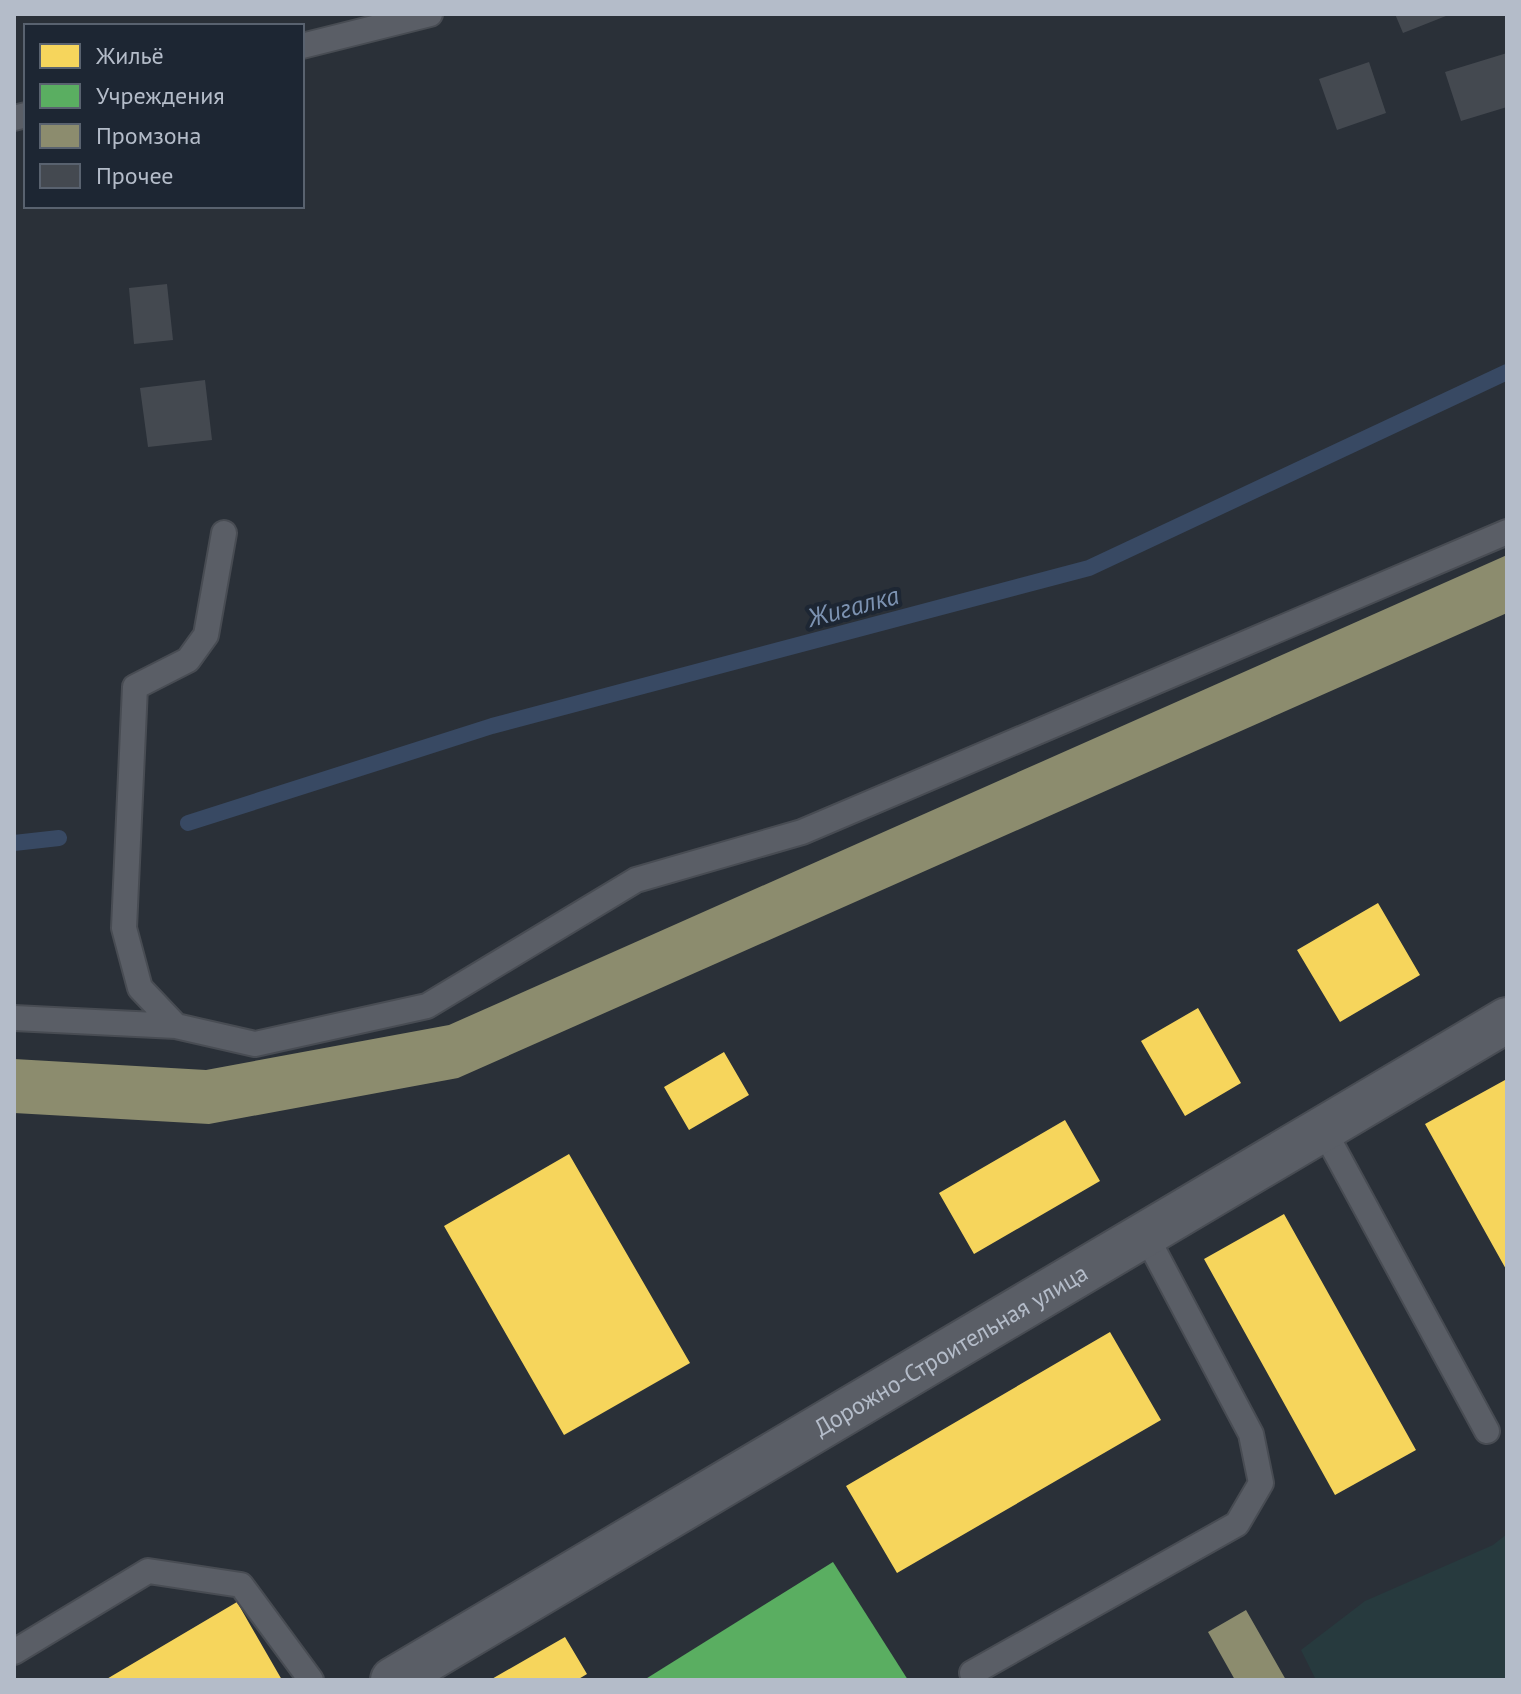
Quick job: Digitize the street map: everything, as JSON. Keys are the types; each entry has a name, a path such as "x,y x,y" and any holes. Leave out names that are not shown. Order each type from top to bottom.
{"street":[{"name":"Дорожно-Строительная улица","path":"393,1680 1507,1020"}],"lane":[{"path":"304,46 430,14"},
{"path":"14,1018 176,1026 255,1044 427,1006 636,880 802,832 1507,532"},
{"path":"176,1026 140,988 124,928 135,687 188,660 206,635 224,533"},
{"path":"1323,1129 1487,1431"},
{"path":"972,1673 1237,1524 1261,1483 1251,1434 1145,1234"},
{"path":"14,1652 148,1571 241,1585 311,1680"}],"green space":[{"path":"1507,1534 1507,1680 1316,1680 1301,1650 1365,1601 1493,1545"}],"building: Жильё":[{"path":"1378,903 1420,975 1340,1022 1297,950"},
{"path":"1198,1008 1241,1083 1185,1116 1141,1041"},
{"path":"724,1052 749,1095 689,1130 664,1087"},
{"path":"1505,1080 1507,1082 1507,1271 1425,1124"},
{"path":"1065,1120 1100,1181 974,1254 939,1193"},
{"path":"569,1154 690,1363 564,1435 444,1226"},
{"path":"1284,1214 1416,1450 1335,1495 1204,1259"},
{"path":"1110,1332 1161,1420 897,1573 846,1486"},
{"path":"237,1602 282,1680 105,1680"},
{"path":"565,1637 587,1674 577,1680 490,1680"}],"building: Учреждения":[{"path":"833,1562 908,1680 644,1680"}],"building: Промзона":[{"path":"1507,555 1507,613 458,1078 209,1124 14,1113 14,1059 206,1070 449,1025"},
{"path":"1246,1610 1286,1680 1235,1680 1208,1632"}],"building: Прочее":[{"path":"1395,14 1451,14 1403,33"},
{"path":"1507,53 1507,107 1461,121 1445,72"},
{"path":"1369,62 1386,113 1337,130 1319,79"},
{"path":"167,284 173,340 134,344 129,288"},
{"path":"205,380 212,440 148,447 140,388"}],"waterway":[{"name":"Жигалка","path":"188,823 492,726 1089,568 1507,372"},
{"name":"Жигалка","path":"14,843 59,838"}]}
